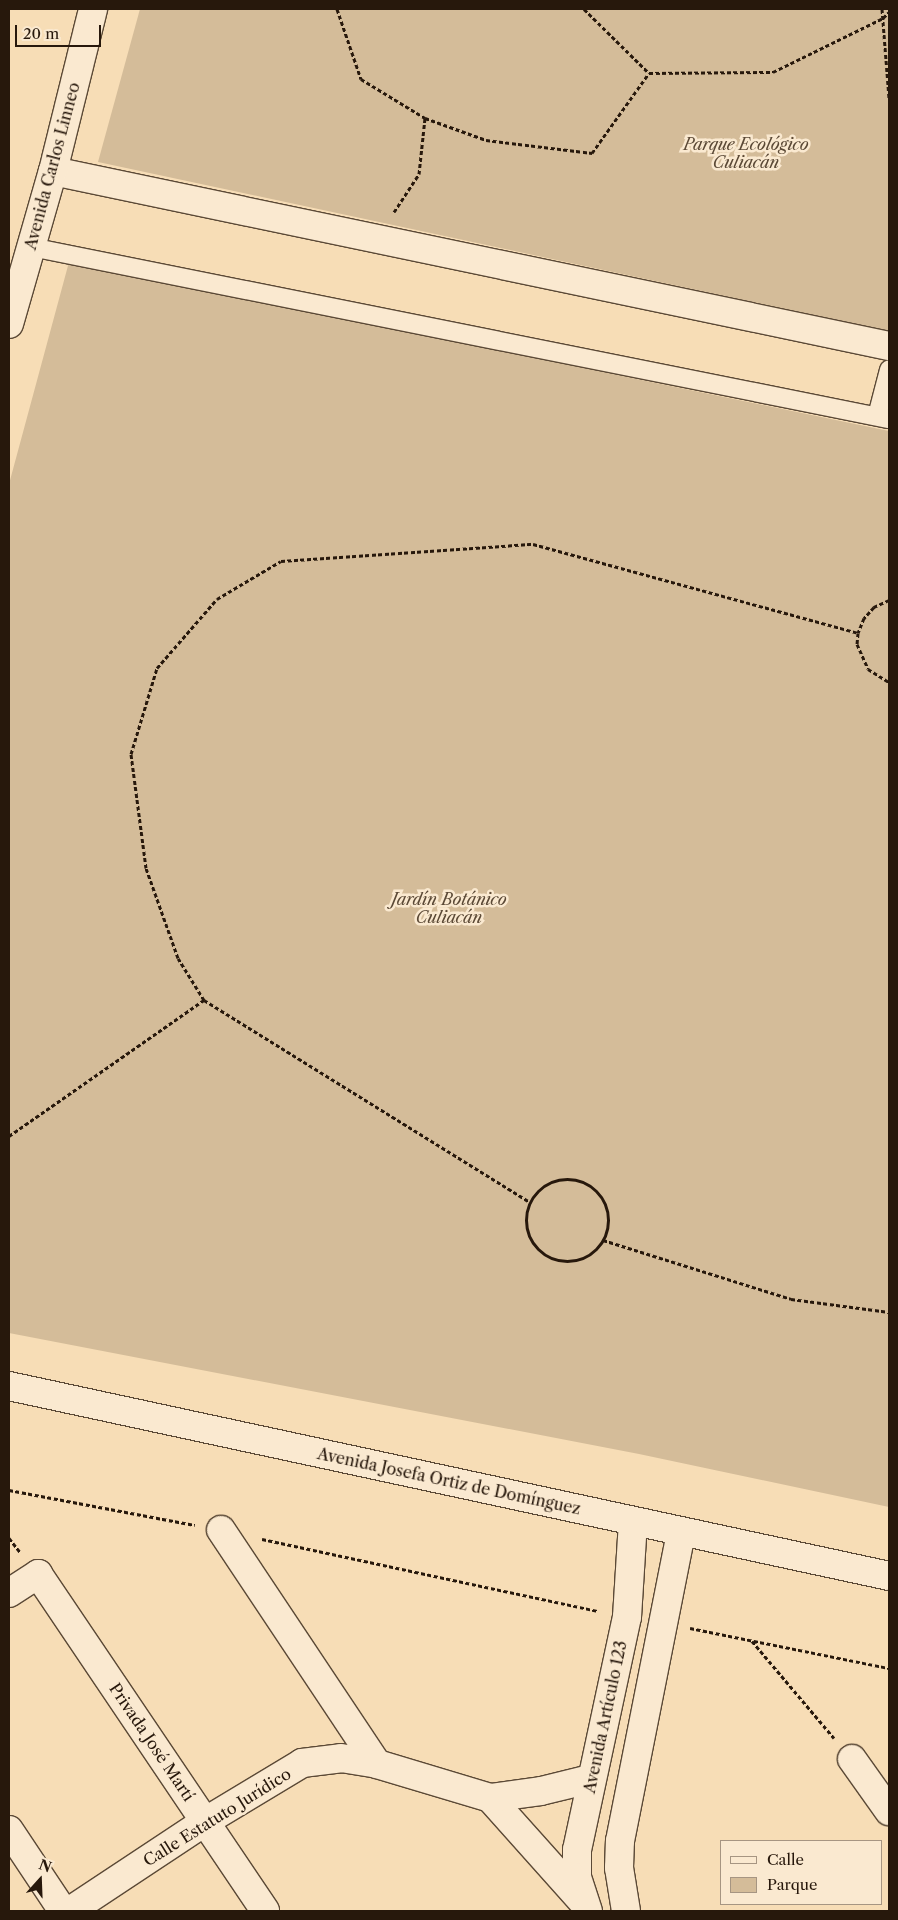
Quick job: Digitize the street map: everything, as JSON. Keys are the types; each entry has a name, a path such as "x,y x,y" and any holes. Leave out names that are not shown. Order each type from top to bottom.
{"street":[{"name":"Avenida Carlos Linneo","path":"9,324 52,171 93,9"},
{"path":"52,171 889,346"},
{"name":"Avenida Josefa Ortiz de Domínguez","path":"9,1386 889,1576"},
{"name":"Avenida Artículo 123","path":"587,1908 577,1877 577,1850 590,1779 627,1617 633,1521"},
{"path":"221,1530 377,1764"},
{"path":"626,1911 619,1868 620,1842 681,1532"},
{"name":"Privada José Martí","path":"9,1592 38,1574 206,1821 264,1911"},
{"name":"Calle Estatuto Jurídico","path":"70,1911 206,1821 302,1764 341,1758 377,1764 490,1798"},
{"path":"852,1759 889,1811"},
{"path":"490,1798 541,1791 590,1779"},
{"path":"490,1798 587,1908"},
{"path":"9,1830 63,1911"}],"lane":[{"path":"31,247 883,417 889,370"}],"path":[{"path":"337,9 362,79 425,118 486,140 592,153 648,73"},
{"path":"584,9 648,73 773,72 883,18 889,12"},
{"path":"882,9 889,98"},
{"path":"363,236 398,209 419,174 425,118"},
{"path":"530,1202 204,1000 178,958 146,868 131,754 157,668 217,599 281,561 533,544 858,633"},
{"path":"889,600 874,607 864,618 858,633 860,658 868,669 889,682"},
{"path":"9,1136 204,1000"},
{"path":"560,1180 585,1184 600,1197 607,1214 603,1240 594,1251 575,1260 554,1259 542,1253 526,1230 525,1216 530,1202 548,1184 560,1180"},
{"path":"603,1240 791,1299 889,1312"},
{"path":"9,1490 221,1530 627,1617"},
{"path":"662,1622 889,1668"},
{"path":"752,1641 852,1759"}],"green space":[{"name":"Parque Ecológico Culiacán","path":"140,9 889,9 889,331 98,162"},
{"name":"Jardín Botánico Culiacán","path":"69,262 889,431 889,1507 639,1454 9,1333 9,484"}]}
